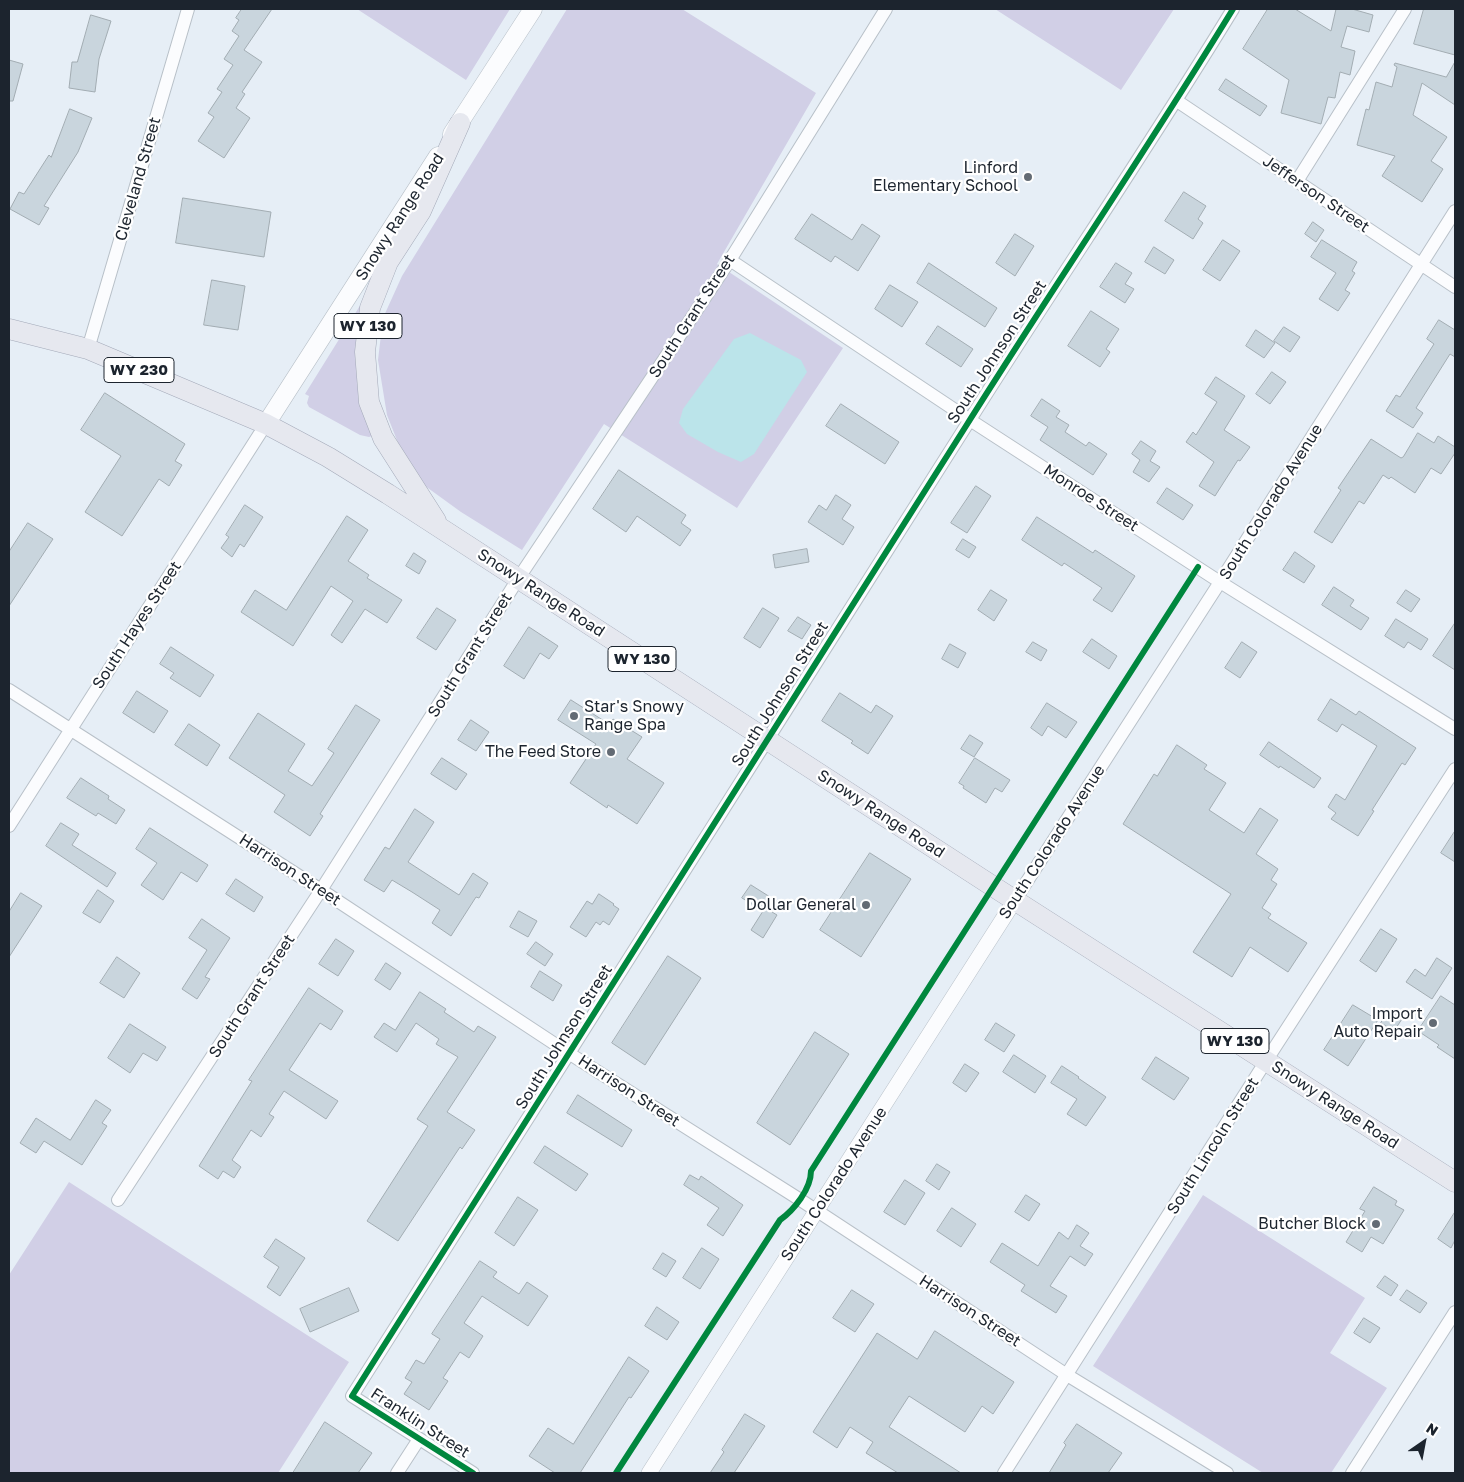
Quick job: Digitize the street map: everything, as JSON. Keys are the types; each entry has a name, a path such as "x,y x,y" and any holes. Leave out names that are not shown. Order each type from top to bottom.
{"main road":[{"name":"Snowy Range Road","path":"533,9 266,424 328,457 442,529 1455,1182"},
{"name":"WY 130","path":"442,529 383,438 369,402 365,352 370,308 388,262 421,210 460,123"},
{"name":"WY 230","path":"9,329 88,349 266,424"}],"street":[{"name":"Cleveland Street","path":"88,349 188,9"},
{"name":"South Grant Street","path":"118,1200 321,890 518,579 730,260 886,9"},
{"name":"South Johnson Street","path":"352,1396 970,420 1177,101 1233,9"},
{"path":"1297,181 1405,9"},
{"name":"Jefferson Street","path":"1177,101 1455,287"},
{"name":"South Colorado Avenue","path":"649,1473 1220,582 1455,211"},
{"name":"Monroe Street","path":"730,260 970,420 1220,582 1455,729"},
{"name":"South Hayes Street","path":"9,826 266,424"},
{"name":"Harrison Street","path":"9,690 321,890 570,1054 817,1211 1068,1375 1227,1473"},
{"name":"South Lincoln Street","path":"1004,1473 1266,1061 1455,769"},
{"path":"1352,1473 1455,1312"},
{"name":"Franklin Street","path":"352,1396 473,1473"},
{"path":"397,1473 419,1439"}],"shaded area":[{"path":"357,9 510,9 466,80"},
{"path":"567,9 682,9 816,93 717,264 843,348 737,508 604,424 522,550 461,512 421,483 406,463 387,415 378,360 383,318 402,276"},
{"path":"995,9 1174,9 1121,90"},
{"path":"366,296 372,436 369,437 360,435 309,407 307,403 309,396 305,394"},
{"path":"750,333 801,360 807,372 754,454 741,462 718,452 687,434 679,423 683,409 734,339"},
{"path":"69,1182 349,1362 278,1473 9,1473 9,1275"},
{"path":"1203,1195 1365,1298 1330,1353 1387,1388 1331,1473 1263,1473 1093,1366"}],"building":[{"path":"242,9 272,9 244,50 262,62 242,92 245,94 236,108 250,118 224,158 198,141 214,117 208,113 222,92 217,89 233,65 224,59 239,36 232,31 239,20 236,18"},
{"path":"1268,9 1295,9 1331,31 1336,9 1352,9 1373,15 1369,32 1347,26 1341,47 1355,51 1350,75 1340,72 1335,98 1328,97 1321,124 1281,113 1289,80 1243,49"},
{"path":"1424,9 1455,10 1455,55 1414,44"},
{"path":"91,15 111,21 99,59 95,92 69,88 72,62 77,62"},
{"path":"9,60 23,64 13,101 9,101"},
{"path":"1455,62 1455,105 1422,83 1413,115 1447,137 1431,161 1443,169 1422,202 1382,176 1395,156 1357,145 1366,109 1369,110 1376,82 1392,87 1397,67 1394,65 1395,63 1446,77"},
{"path":"1226,79 1267,106 1260,116 1219,90"},
{"path":"70,109 92,118 78,152 44,206 49,208 39,225 10,209 19,192 24,194 49,155 51,157"},
{"path":"1184,192 1206,206 1198,219 1203,223 1193,239 1165,221"},
{"path":"183,198 271,212 264,257 176,243"},
{"path":"812,214 852,240 862,224 880,236 858,271 835,256 831,262 795,239"},
{"path":"1313,222 1324,230 1316,242 1305,234"},
{"path":"1015,234 1034,246 1015,276 996,263"},
{"path":"1223,240 1240,251 1220,281 1203,270"},
{"path":"1322,240 1357,262 1352,271 1355,273 1345,290 1350,293 1338,311 1319,299 1336,273 1311,257"},
{"path":"1154,247 1174,260 1165,274 1145,262"},
{"path":"929,263 997,308 985,327 917,283"},
{"path":"1116,263 1132,273 1125,284 1134,289 1125,303 1100,287"},
{"path":"212,280 245,286 238,330 204,325"},
{"path":"890,285 918,302 902,327 875,309"},
{"path":"1091,311 1119,329 1106,349 1110,352 1100,367 1068,346"},
{"path":"1439,320 1455,330 1455,357 1450,354 1416,408 1423,413 1413,428 1386,411 1396,395 1400,397 1434,344 1427,339"},
{"path":"938,326 973,349 961,367 926,344"},
{"path":"1284,327 1300,337 1290,352 1274,341"},
{"path":"1256,330 1275,343 1264,358 1246,346"},
{"path":"1272,372 1286,382 1270,404 1256,394"},
{"path":"1216,377 1245,396 1224,430 1250,447 1240,461 1238,460 1215,496 1199,486 1214,462 1186,442 1193,432 1196,435 1217,402 1205,394"},
{"path":"105,393 185,444 175,461 182,465 169,486 159,479 122,536 85,512 121,456 81,430"},
{"path":"1042,399 1060,411 1056,417 1069,425 1065,432 1086,446 1089,442 1107,454 1093,475 1040,440 1048,427 1031,416"},
{"path":"841,404 899,442 885,464 826,426"},
{"path":"1418,433 1434,443 1438,436 1455,447 1455,453 1441,474 1431,468 1415,493 1391,477 1389,479 1383,475 1364,504 1359,501 1332,543 1314,532 1341,490 1338,488 1371,439 1401,458"},
{"path":"1141,441 1156,451 1150,461 1160,467 1149,482 1133,472 1140,460 1132,454"},
{"path":"619,470 686,515 681,523 691,530 680,546 637,516 626,532 593,509"},
{"path":"976,486 991,496 967,533 951,523"},
{"path":"1167,488 1193,505 1183,520 1157,503"},
{"path":"836,495 851,505 842,519 854,527 843,545 808,522 819,505 826,510"},
{"path":"245,505 263,517 244,547 240,544 232,557 221,548 229,537 226,535"},
{"path":"347,516 368,530 348,561 369,575 367,578 402,600 387,623 365,609 342,643 331,635 353,601 331,586 293,646 241,612 255,590 286,610"},
{"path":"1037,517 1093,553 1095,550 1135,576 1112,612 1093,600 1102,588 1064,563 1062,566 1022,540"},
{"path":"28,523 53,539 9,606 9,552"},
{"path":"963,539 976,547 969,558 956,550"},
{"path":"807,549 809,562 775,568 773,555"},
{"path":"1295,552 1315,566 1304,583 1283,570"},
{"path":"414,553 426,561 419,574 406,566"},
{"path":"1334,587 1354,600 1350,606 1369,618 1361,630 1322,605"},
{"path":"991,590 1007,600 994,621 978,610"},
{"path":"1406,590 1420,599 1411,612 1397,603"},
{"path":"437,608 456,620 436,650 417,638"},
{"path":"763,608 779,618 760,648 744,638"},
{"path":"798,617 811,625 802,639 788,631"},
{"path":"1396,619 1428,639 1421,650 1408,642 1404,648 1385,636"},
{"path":"1455,623 1455,670 1433,656"},
{"path":"529,627 558,646 549,659 540,653 524,679 504,666"},
{"path":"1092,639 1117,656 1109,669 1083,652"},
{"path":"1033,642 1047,650 1041,661 1026,652"},
{"path":"1242,642 1257,652 1240,678 1225,668"},
{"path":"950,644 966,653 958,668 942,659"},
{"path":"171,647 214,675 200,697 170,678 174,673 160,664"},
{"path":"137,691 168,711 154,733 123,713"},
{"path":"840,693 871,713 876,705 893,716 868,754 851,743 853,741 822,721"},
{"path":"1331,699 1356,715 1359,711 1416,748 1405,765 1402,763 1358,836 1331,819 1336,813 1328,807 1336,794 1345,800 1377,746 1342,724 1337,732 1318,720"},
{"path":"571,700 609,724 613,719 642,737 627,759 664,783 637,824 608,805 607,808 570,783 596,744 558,720"},
{"path":"1047,703 1077,722 1066,738 1048,726 1042,736 1031,728"},
{"path":"356,705 380,720 320,814 323,816 310,836 274,812 285,795 229,758 258,713 305,744 288,771 312,786 334,753 328,749"},
{"path":"471,720 489,732 476,751 458,740"},
{"path":"189,724 220,745 207,766 175,745"},
{"path":"970,735 983,743 974,757 961,749"},
{"path":"1269,742 1321,778 1314,788 1260,755"},
{"path":"1177,745 1207,765 1204,769 1226,783 1209,810 1244,833 1260,808 1278,820 1256,854 1278,869 1271,880 1277,884 1262,908 1271,914 1268,918 1307,943 1288,972 1250,947 1232,977 1193,952 1231,894 1123,824 1154,774 1157,776"},
{"path":"442,758 467,774 456,790 431,774"},
{"path":"975,758 1010,780 1002,792 995,788 986,803 963,788 964,786 959,783"},
{"path":"81,778 109,796 108,799 125,810 116,824 98,813 96,816 67,798"},
{"path":"415,809 434,822 408,862 459,895 473,873 488,883 479,898 476,897 451,936 432,923 440,910 392,880 384,892 364,880 385,847 389,849"},
{"path":"61,823 79,834 72,845 116,873 107,887 46,846"},
{"path":"150,828 208,865 197,882 181,872 163,900 141,885 157,863 136,849"},
{"path":"1455,831 1455,862 1441,853"},
{"name":"Dollar General","path":"870,853 911,879 861,957 820,930"},
{"path":"236,879 263,897 254,912 226,894"},
{"path":"751,885 778,902 772,912 777,915 763,938 751,930 763,911 742,898"},
{"path":"98,890 114,901 100,923 83,913"},
{"path":"21,893 42,906 9,957 9,912"},
{"path":"599,894 619,909 609,925 603,921 600,925 596,922 586,937 570,927 587,901 592,904"},
{"path":"519,911 537,921 528,937 510,927"},
{"path":"202,919 230,938 205,977 210,979 197,999 182,989 207,950 189,938"},
{"path":"1381,929 1397,939 1376,972 1360,961"},
{"path":"336,939 354,951 338,976 319,964"},
{"path":"536,942 553,954 545,966 527,954"},
{"path":"668,956 701,978 645,1065 612,1043"},
{"path":"117,957 140,973 124,998 100,983"},
{"path":"1437,958 1452,968 1432,999 1406,982 1415,969 1425,976"},
{"path":"386,963 401,973 390,990 375,980"},
{"path":"540,971 562,985 553,1001 531,987"},
{"path":"309,988 343,1011 331,1030 320,1023 289,1070 338,1101 326,1119 284,1091 269,1114 274,1117 261,1137 251,1130 232,1160 241,1167 234,1178 223,1171 218,1179 199,1166 252,1081 249,1080"},
{"path":"420,992 446,1009 444,1012 474,1032 478,1026 496,1037 447,1112 475,1130 462,1149 460,1147 398,1241 367,1221 428,1126 417,1119 458,1057 436,1044 439,1039 416,1023 397,1052 374,1037 384,1023 395,1030"},
{"path":"1441,996 1455,1005 1455,1059 1437,1047 1439,1045 1418,1031"},
{"path":"1353,1005 1378,1020 1348,1066 1324,1050"},
{"path":"1389,1011 1402,1019 1394,1031 1381,1023"},
{"path":"996,1023 1015,1035 1004,1052 985,1040"},
{"path":"130,1024 166,1047 157,1061 143,1053 130,1073 108,1058"},
{"path":"815,1032 849,1054 790,1145 757,1123"},
{"path":"1014,1055 1046,1076 1035,1093 1003,1072"},
{"path":"1156,1057 1189,1078 1174,1100 1142,1079"},
{"path":"965,1064 979,1073 966,1092 953,1083"},
{"path":"1062,1066 1106,1097 1086,1126 1067,1114 1077,1099 1051,1083"},
{"path":"578,1095 632,1130 622,1147 567,1113"},
{"path":"96,1100 111,1110 102,1123 107,1126 82,1165 44,1141 36,1153 20,1143 36,1118 70,1140"},
{"path":"545,1146 588,1174 576,1191 534,1163"},
{"path":"937,1164 950,1172 939,1190 926,1181"},
{"path":"690,1175 699,1180 701,1176 743,1205 723,1236 707,1225 719,1208 684,1185"},
{"path":"905,1180 925,1193 905,1225 884,1212"},
{"name":"Butcher Block","path":"1374,1187 1397,1201 1395,1205 1404,1210 1383,1244 1371,1237 1362,1252 1346,1242 1365,1211 1360,1209"},
{"path":"1026,1195 1040,1204 1029,1221 1015,1212"},
{"path":"518,1197 538,1210 514,1246 495,1233"},
{"path":"952,1208 976,1224 961,1247 937,1231"},
{"path":"1455,1212 1455,1240 1451,1248 1438,1239"},
{"path":"1077,1225 1089,1233 1080,1246 1093,1254 1085,1266 1070,1256 1050,1286 1067,1296 1056,1313 1021,1291 1025,1285 990,1262 1002,1243 1038,1266 1059,1232 1068,1239"},
{"path":"276,1239 305,1258 280,1296 267,1287 279,1267 264,1257"},
{"path":"702,1248 719,1259 700,1289 683,1278"},
{"path":"663,1253 676,1261 666,1277 653,1269"},
{"path":"480,1261 497,1272 493,1277 519,1294 527,1282 548,1296 528,1326 482,1296 464,1323 483,1336 469,1358 460,1352 443,1378 448,1381 429,1410 404,1394 412,1382 405,1378 416,1360 424,1364 440,1339 432,1334"},
{"path":"1385,1276 1398,1285 1391,1296 1377,1287"},
{"path":"349,1288 359,1311 310,1332 300,1309"},
{"path":"852,1290 874,1304 855,1332 833,1318"},
{"path":"1407,1290 1427,1303 1420,1313 1400,1300"},
{"path":"657,1307 679,1322 667,1340 645,1326"},
{"path":"1364,1318 1380,1328 1370,1343 1354,1333"},
{"path":"935,1331 1014,1382 993,1414 982,1406 965,1432 909,1396 889,1427 961,1473 898,1473 866,1453 873,1442 850,1427 837,1448 813,1432 877,1333 917,1359"},
{"path":"629,1357 649,1371 631,1398 629,1397 580,1473 555,1473 529,1456 548,1428 573,1444"},
{"path":"745,1414 765,1426 734,1473 710,1473 724,1452 722,1450"},
{"path":"325,1422 372,1453 358,1473 293,1473"},
{"path":"1077,1424 1122,1453 1108,1473 1049,1473 1066,1445 1064,1443"}],"cycle path":[{"path":"473,1473 352,1396 999,374 1233,9"},
{"path":"616,1473 780,1220 791,1211 805,1192 811,1171 1198,567"}],"place":[{"name":"Linford Elementary School","path":"1028,177"},
{"name":"Star's Snowy Range Spa","path":"574,716"},
{"name":"The Feed Store","path":"611,752"},
{"name":"Dollar General","path":"866,905"},
{"name":"Import Auto Repair","path":"1433,1023"},
{"name":"Butcher Block","path":"1376,1224"}]}
